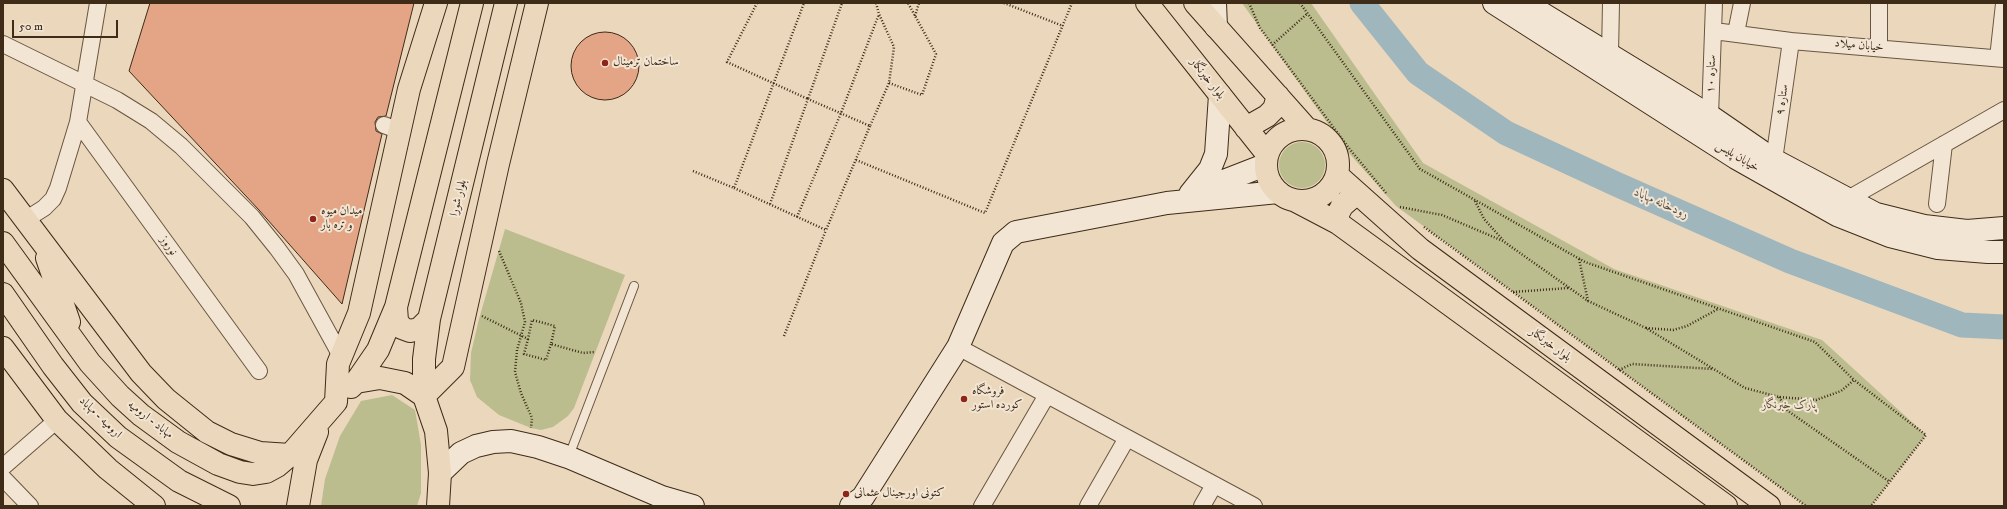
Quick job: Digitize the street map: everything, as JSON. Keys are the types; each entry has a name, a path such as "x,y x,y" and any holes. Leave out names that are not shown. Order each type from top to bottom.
{"main road":[{"path":"336,402 337,371 341,356 359,313 392,128 409,89 436,3"},
{"path":"298,506 306,460 318,430 336,402 356,382 378,350 396,307 472,3"},
{"name":"بلوار شورا","path":"438,506 440,473 436,431 424,396 424,359 429,319 506,3"},
{"path":"356,382 380,378 386,379 405,383 424,396 453,367 498,164 537,3"},
{"name":"بلوار خبرنگار","path":"1147,3 1246,128 1266,160"},
{"path":"1195,3 1307,129"},
{"path":"1246,128 1267,116 1274,109 1278,96"},
{"path":"1287,197 1312,200 1326,193 1337,175 1337,155 1333,146 1326,138 1317,132 1307,129 1287,132 1275,141 1266,160 1269,180 1287,197 1338,223 1726,506"},
{"path":"449,241 498,164"},
{"name":"بلوار خبرنگار","path":"1337,175 1420,249 1769,506"},
{"path":"3,190 141,373 180,412 207,432 231,444 260,453 290,455"},
{"path":"1338,223 1338,214 1342,206 1357,193"},
{"path":"40,239 78,346"},
{"name":"مهاباد - ارومیه","path":"3,243 104,380 141,415 178,442 207,458 240,472 254,474 266,472 277,466 290,455 336,402"},
{"name":"ارومیه - مهاباد","path":"3,294 53,366 82,403 118,437 179,481 230,506"},
{"path":"396,307 397,321 402,328 410,331 419,329 429,319"},
{"path":"3,348 57,420 108,469 154,506"}],"street":[{"path":"25,220 44,208 54,199 58,188 78,122 83,85 98,3"},
{"path":"1215,3 1216,27"},
{"name":"خیابان پلیس","path":"1494,3 1736,158 1837,215 1890,236 1938,248 2004,252"},
{"name":"خیابان پلیس","path":"1524,3 1546,18 1610,54 1710,116 1774,160 1876,214 1924,226 1967,231 2004,228"},
{"path":"1610,54 1611,3"},
{"name":"ستاره ۱۰","path":"1710,116 1714,3"},
{"path":"1736,33 1742,3"},
{"path":"1879,3 1879,48"},
{"path":"2001,58 2004,4"},
{"name":"خیابان میلاد","path":"1714,32 1736,33 1791,41 2001,58"},
{"name":"ستاره ۹","path":"1774,160 1791,41"},
{"path":"3,44 83,85 117,100 151,121 198,162 252,217 296,274 341,356"},
{"path":"1190,194 1210,169 1216,154 1220,95"},
{"path":"1848,199 2004,110"},
{"name":"نوروز","path":"78,122 259,371"},
{"path":"1937,204 1944,144"},
{"path":"1167,203 1266,160"},
{"path":"851,506 863,497 958,347 1003,243 1016,232 1167,203 1287,197"},
{"path":"958,347 1254,506"},
{"path":"982,506 1047,395"},
{"path":"3,467 57,420"},
{"path":"1088,506 1127,438"},
{"path":"440,473 461,453 476,446 493,442 511,441 568,457 662,497 693,506"},
{"path":"3,478 30,506"},
{"path":"1202,506 1214,485"}],"lane":[{"path":"568,457 634,286"}],"path":[{"path":"757,3 727,62 870,126"},
{"path":"734,188 804,3"},
{"path":"770,204 842,3"},
{"path":"784,336 826,230 889,83 894,47 879,14 876,3"},
{"path":"889,83 922,95 936,54 908,3"},
{"path":"915,17 919,3"},
{"path":"1004,3 1063,26"},
{"path":"856,160 985,212 1072,3"},
{"path":"1249,3 1260,28 1272,45 1348,147 1387,194"},
{"path":"1300,3 1420,169 1579,259 1815,342 1854,380 1926,435 1871,506"},
{"path":"1272,45 1308,13"},
{"path":"797,217 841,113 879,14"},
{"path":"693,171 826,230"},
{"path":"1474,199 1484,220 1503,241"},
{"path":"1402,211 1396,206 1442,215 1503,241 1588,301 1646,328 1745,388 1780,397 1816,400 1841,391 1854,380"},
{"path":"1421,225 1806,506"},
{"path":"499,251 521,303 525,322 522,336 516,350 515,372 521,393 532,418 531,428"},
{"path":"1579,259 1588,301"},
{"path":"1513,292 1569,288"},
{"path":"1646,328 1673,330 1694,323 1718,308"},
{"path":"480,315 528,339"},
{"path":"532,320 555,326 551,344 546,360 524,354 532,320"},
{"path":"551,344 582,353 595,352"},
{"path":"1619,370 1632,364 1714,369"},
{"path":"1780,397 1788,411 1890,482"}],"green space":[{"name":"پارک خبرنگار","path":"1242,3 1311,3 1423,163 1614,269 1822,340 1926,435 1871,506 1806,506 1396,206 1348,152"},
{"path":"1297,142 1307,142 1315,146 1321,152 1325,160 1325,170 1321,178 1315,184 1307,188 1297,188 1289,184 1283,178 1279,170 1279,160 1283,152 1289,146"},
{"path":"505,229 625,275 574,408 568,416 553,427 541,430 531,428 499,415 477,397 470,380 471,353 479,319"},
{"path":"392,395 415,410 421,445 421,493 417,506 321,506 325,479 340,436 361,401"}],"building":[{"name":"میدان میوه و تره بار","path":"150,3 414,3 386,116 378,117 375,122 376,131 382,134 342,304 259,210 129,71"},
{"name":"ساختمان ترمینال","path":"605,32 618,35 629,42 636,53 639,66 636,79 629,90 618,97 605,100 592,97 581,90 574,79 571,66 574,53 581,42 592,35"}],"waterway":[{"name":"رودخانه مهاباد","path":"1362,3 1418,73 1506,133 1616,184 1790,261 1962,325 2004,327"}],"place":[{"name":"ساختمان ترمینال","path":"605,63"},
{"name":"میدان میوه و تره بار","path":"313,219"},
{"name":"فروشگاه کورده استور","path":"964,399"},
{"name":"کتونی اورجینال عثمانی","path":"846,494"}]}
